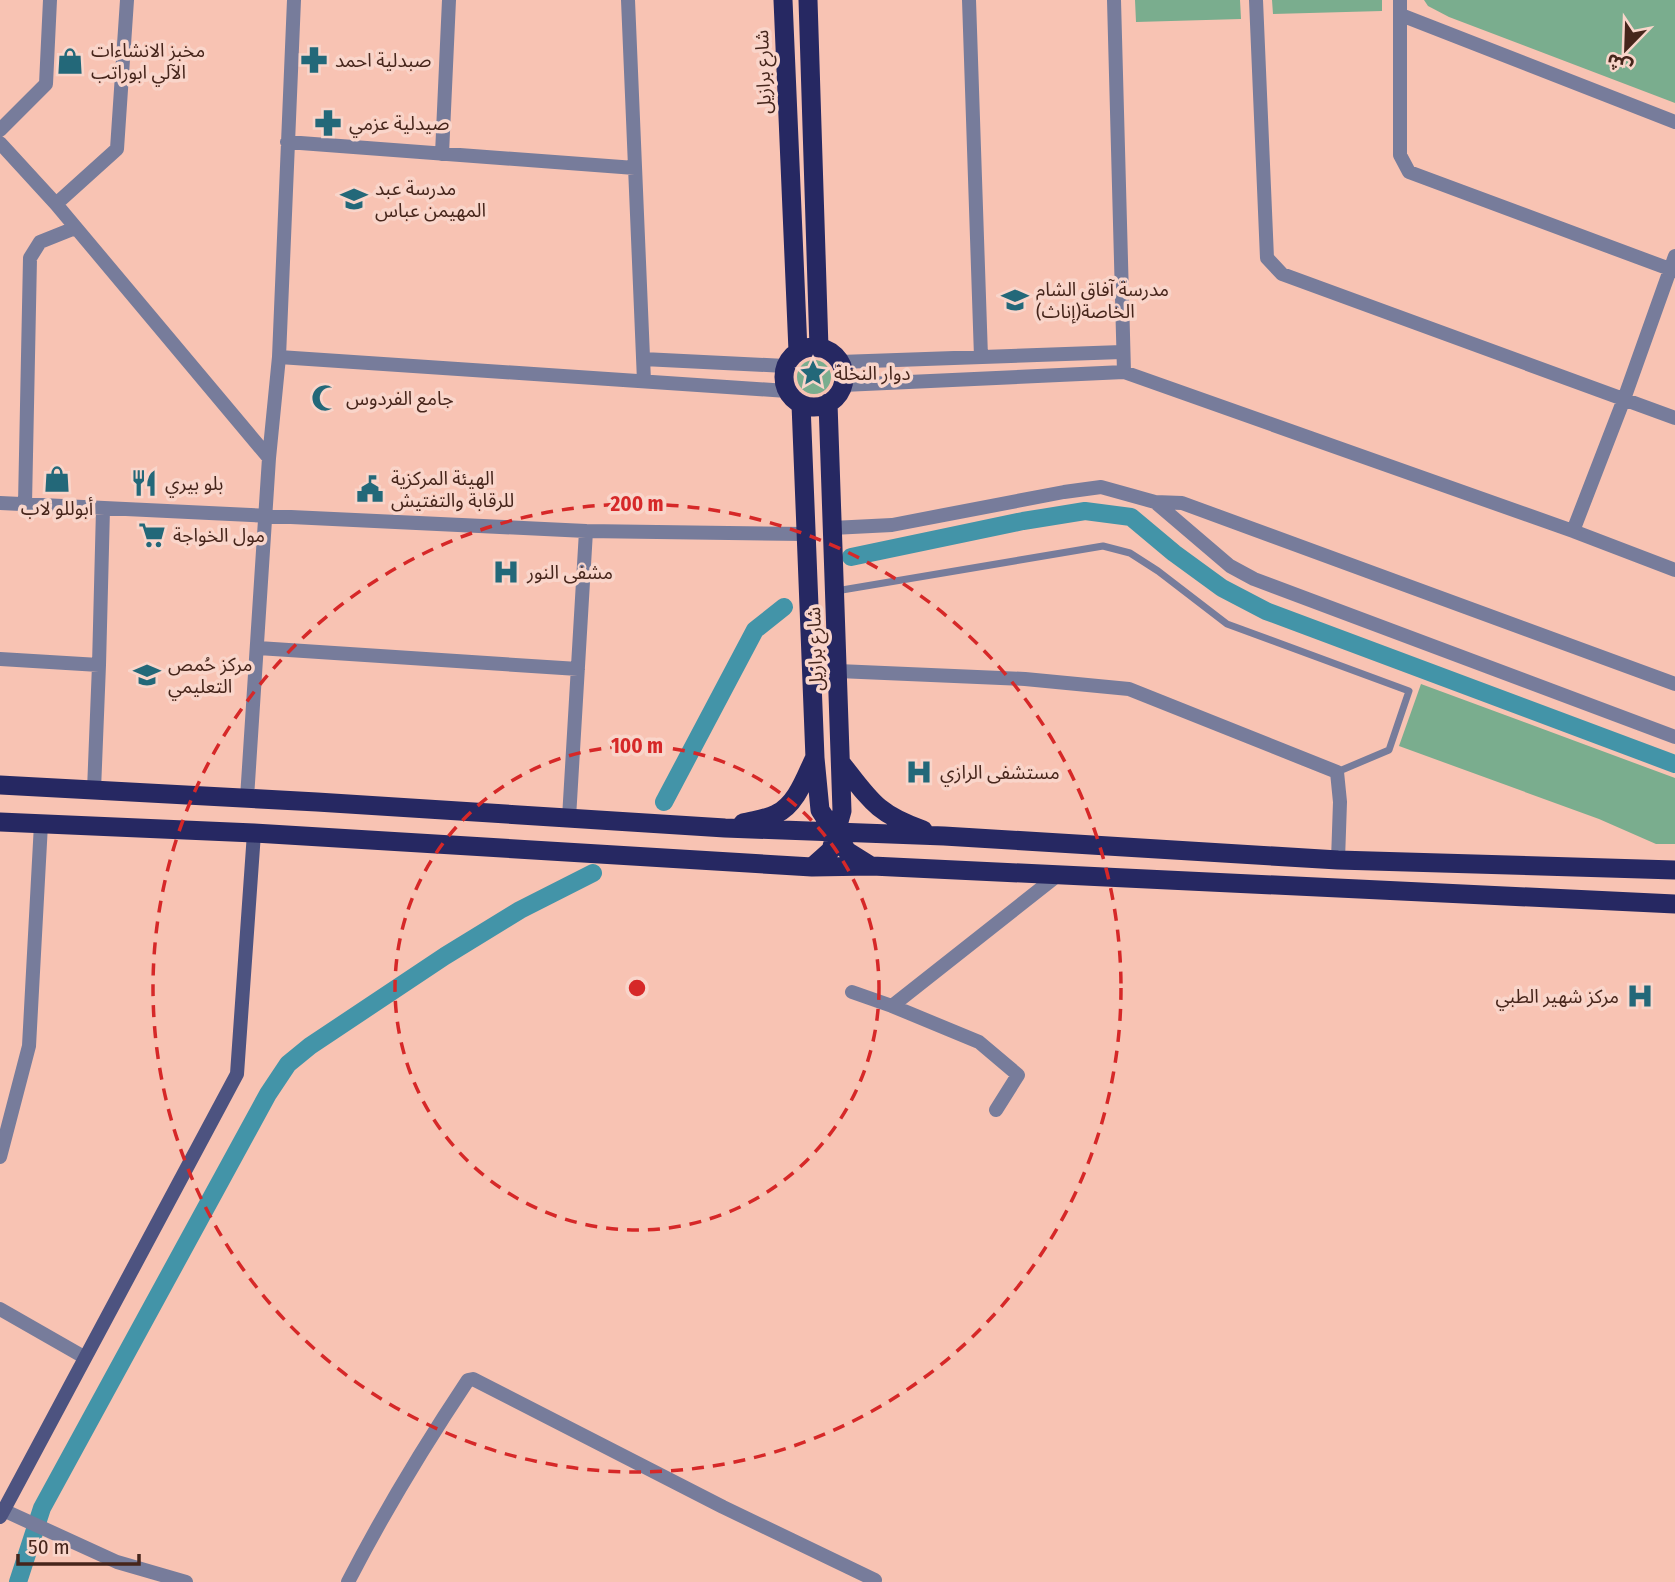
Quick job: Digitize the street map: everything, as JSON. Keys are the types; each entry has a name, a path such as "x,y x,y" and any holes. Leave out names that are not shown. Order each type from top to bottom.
{"highway":[{"name":"شارع برازيل","path":"783,0 792,359"},
{"path":"808,0 820,348"},
{"path":"809,347 820,348 833,354 839,362 844,374 843,385 836,397 828,403 810,407 794,397 784,377 792,359 809,347"},
{"name":"شارع برازيل","path":"725,828 778,814 801,788 815,758 805,534 794,397"},
{"name":"شارع برازيل","path":"828,403 842,764 842,811 836,833"},
{"path":"815,758 820,810 847,851 872,866"},
{"path":"842,764 873,805 895,819 944,836"},
{"path":"0,785 725,828 944,836 1338,860 1675,870"},
{"path":"0,822 254,833 812,867 872,866 1675,904"},
{"path":"812,867 831,850 836,833"}],"main road":[{"path":"1,1514 237,1074 254,833"}],"street":[{"path":"0,130 46,84 50,0"},
{"path":"56,204 117,149 127,0"},
{"path":"247,798 269,458 279,357 294,0"},
{"path":"442,154 449,0"},
{"path":"628,0 644,381"},
{"path":"969,0 981,357"},
{"path":"1114,0 1124,372"},
{"path":"1256,0 1267,258 1282,274 1675,418"},
{"path":"1573,531 1673,265 1409,172 1400,155 1401,8 1675,122"},
{"path":"287,142 635,168"},
{"path":"0,143 56,204 269,458"},
{"path":"25,504 30,258 40,242 75,228"},
{"path":"839,362 1122,352"},
{"path":"279,357 644,381 794,397"},
{"path":"643,359 792,359"},
{"path":"843,385 1124,372 1573,531 1675,570"},
{"path":"832,528 892,525 1101,487 1155,502 1182,503 1675,684"},
{"path":"1155,502 1230,566 1254,579 1675,737"},
{"path":"0,503 586,531 805,534"},
{"path":"93,790 103,509"},
{"path":"569,818 586,531"},
{"path":"258,648 578,669"},
{"path":"0,659 99,664"},
{"path":"838,671 1025,679 1129,688 1337,772 1340,802 1338,860"},
{"path":"0,1157 29,1046 41,824"},
{"path":"892,1006 1058,875"},
{"path":"852,992 979,1042 1018,1075 996,1110"},
{"path":"0,1309 84,1357"},
{"path":"348,1582 374,1531 427,1442 468,1380 473,1379 723,1507 874,1580"},
{"path":"1,1514 46,1529 117,1562 186,1582"}],"lane":[{"path":"836,592 1103,546 1130,553 1227,624 1409,691 1389,750 1337,772"}],"green space":[{"path":"1135,0 1240,0 1241,19 1136,22"},
{"path":"1272,0 1382,0 1382,11 1273,14"},
{"path":"1424,0 1675,0 1675,103 1449,17 1428,6"},
{"path":"814,360 826,365 831,377 826,389 814,394 802,389 797,377 802,365"},
{"path":"1421,684 1675,778 1675,844 1656,844 1599,819 1399,746"}],"waterway":[{"path":"851,557 1023,521 1085,511 1131,517 1222,588 1266,611 1675,764"},
{"path":"664,802 755,630 784,607"},
{"path":"18,1582 42,1508 268,1094 288,1064 310,1046 445,956 520,910 593,873"}],"place":[{"name":"صبدلية احمد","path":"314,60"},
{"name":"مخبز الانشاءات الآلي ابوراتب","path":"70,61"},
{"name":"صيدلية عزمي","path":"328,123"},
{"name":"مدرسة عبد المهيمن عباس","path":"354,199"},
{"name":"مدرسة آفاق الشام الخاصة(إناث)","path":"1015,300"},
{"name":"دوار النخلة","path":"813,373"},
{"name":"جامع الفردوس","path":"325,398"},
{"name":"أبوللو لاب","path":"57,479"},
{"name":"بلو بيري","path":"144,483"},
{"name":"الهيئة المركزية للرقابة والتفتيش","path":"370,489"},
{"name":"مول الخواجة","path":"152,535"},
{"name":"مشفى النور","path":"506,572"},
{"name":"مركز حُمص التعليمي","path":"147,675"},
{"name":"مستشفى الرازي","path":"919,772"},
{"name":"مركز شهير الطبي","path":"1640,996"}]}
